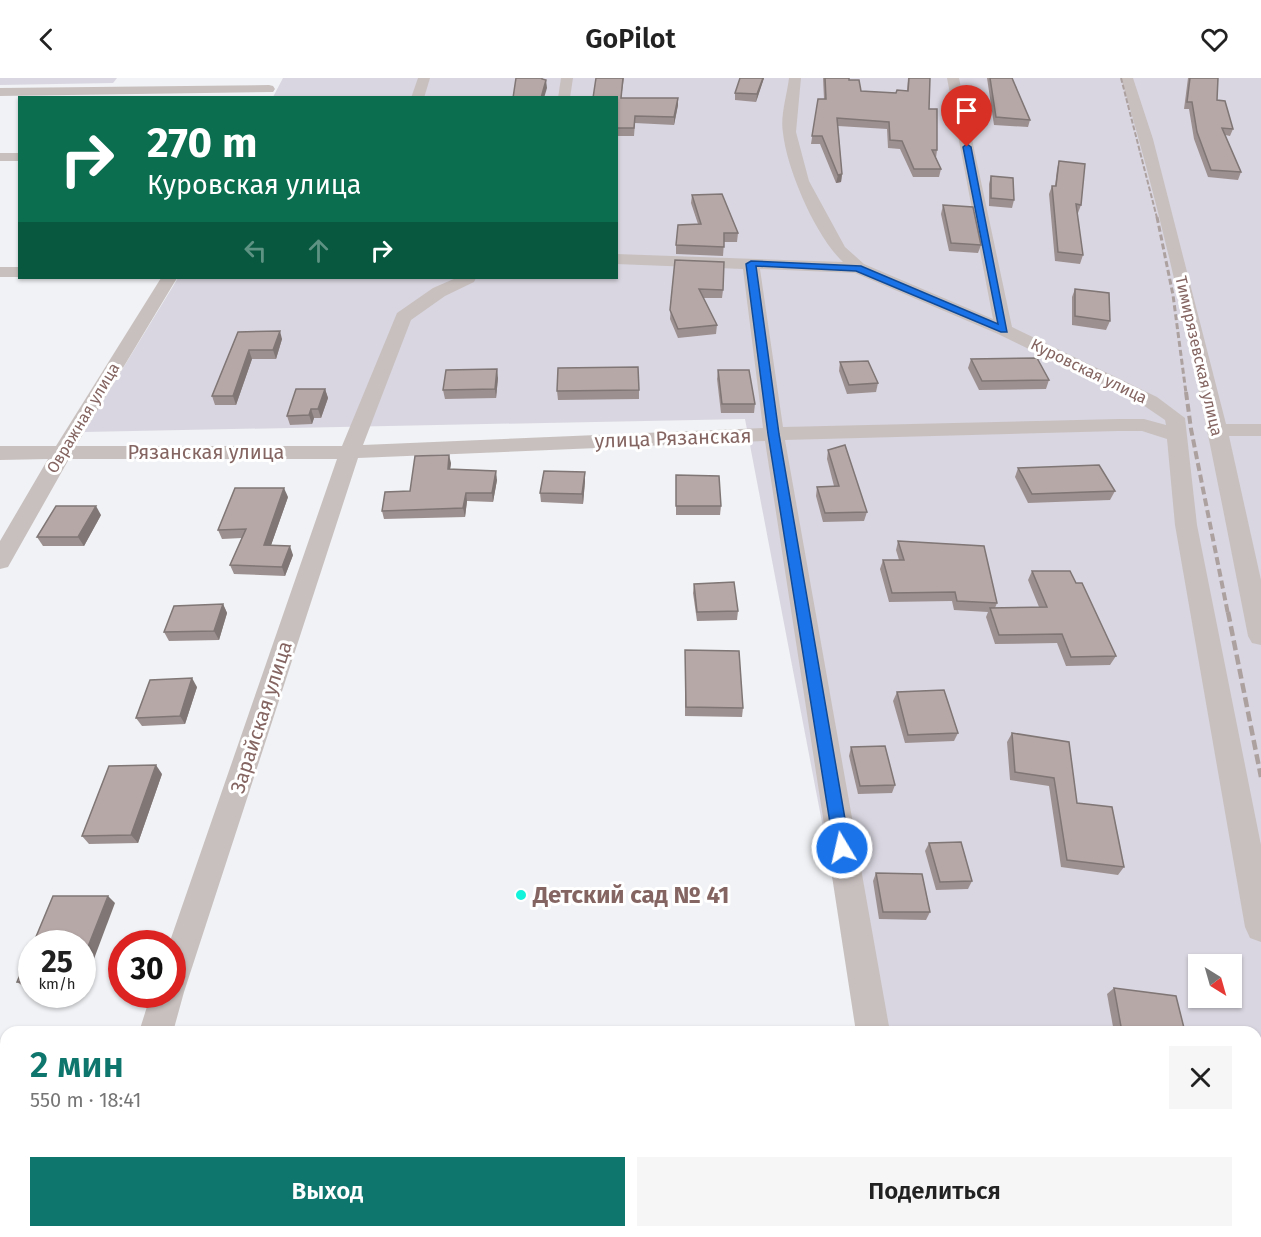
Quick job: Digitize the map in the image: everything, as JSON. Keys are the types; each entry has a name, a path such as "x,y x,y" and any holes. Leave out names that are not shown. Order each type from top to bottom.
{"street":[{"path":"418,96 424,78"},
{"path":"564,96 567,78"},
{"path":"795,78 789,132 802,181 838,249 858,268"},
{"path":"953,78 1004,330"},
{"path":"1114,78 1120,100"},
{"name":"Тимирязевская улица","path":"1127,78 1146,139 1217,430 1261,636"},
{"path":"0,92 269,88"},
{"path":"0,157 18,157"},
{"name":"Куровская улица","path":"618,259 858,268 1004,330 1123,387 1175,427"},
{"path":"751,264 774,434 872,1026"},
{"path":"0,272 18,272"},
{"name":"Овражная улица","path":"0,561 62,453 168,279"},
{"name":"Зарайская улица","path":"186,939 350,452 403,317 439,292 466,279"},
{"name":"улица Рязанская","path":"350,452 774,434 1144,425 1175,427"},
{"path":"1175,427 1186,525 1261,927"},
{"path":"1217,430 1261,430"},
{"name":"Рязанская улица","path":"0,453 350,452"},
{"path":"158,1026 164,1008"}],"shaded area":[{"path":"0,78 117,78 113,83 0,85"},
{"path":"283,78 1261,78 1261,1026 861,1026 745,419 84,432 177,279 618,279 618,96 274,96"}],"building":[{"path":"516,78 546,80 542,96 513,96"},
{"path":"596,78 623,78 621,98 678,98 674,117 635,116 634,128 618,128 618,96 593,96"},
{"path":"740,78 763,78 757,94 735,93"},
{"path":"825,78 859,80 861,91 896,93 897,90 908,91 909,78 930,78 929,109 937,109 937,150 932,150 941,169 914,169 902,141 890,140 889,122 837,118 842,174 838,175 822,136 812,136 818,99 826,99"},
{"path":"990,78 1012,78 1030,120 996,117"},
{"path":"1190,78 1218,78 1217,100 1225,101 1233,129 1222,128 1241,172 1211,170 1197,132 1192,102 1187,102"},
{"path":"1059,161 1085,164 1081,205 1076,204 1083,255 1058,252 1052,186 1056,186"},
{"path":"991,176 1013,178 1014,200 991,198"},
{"path":"722,194 738,233 724,233 724,247 676,245 678,225 701,224 692,195"},
{"path":"943,205 973,207 981,245 951,243"},
{"path":"675,260 724,262 723,290 699,289 717,325 678,329 670,310"},
{"path":"1075,289 1109,293 1110,321 1075,316"},
{"path":"280,331 273,350 249,350 233,396 212,396 238,332"},
{"path":"1037,358 1049,380 982,381 971,359"},
{"path":"868,361 878,383 849,385 840,362"},
{"path":"638,367 639,390 557,391 558,368"},
{"path":"497,369 495,389 443,390 446,370"},
{"path":"718,370 749,370 755,404 722,404"},
{"path":"296,389 325,389 318,409 311,409 309,415 287,416"},
{"path":"845,445 867,512 825,513 817,487 839,486 828,450"},
{"path":"449,455 448,469 496,471 492,493 466,493 463,508 382,511 385,492 410,491 415,456"},
{"path":"1099,465 1115,491 1032,494 1018,468"},
{"path":"544,471 585,472 582,494 540,493"},
{"path":"676,475 719,476 721,506 676,506"},
{"path":"235,488 284,488 264,545 290,546 282,567 230,565 246,529 218,530"},
{"path":"56,506 96,506 78,537 37,537"},
{"path":"898,541 984,546 997,603 957,601 955,592 892,593 883,560 904,560"},
{"path":"1032,571 1070,571 1076,583 1082,583 1116,656 1071,657 1062,634 999,635 990,608 1047,607"},
{"path":"734,582 738,611 697,612 694,584"},
{"path":"223,604 214,631 164,632 174,606"},
{"path":"685,650 739,651 743,708 686,707"},
{"path":"192,678 180,716 136,718 150,680"},
{"path":"944,690 958,733 908,735 897,692"},
{"path":"1012,733 1069,742 1077,803 1112,807 1124,867 1067,860 1054,778 1015,772"},
{"path":"885,746 895,785 860,786 851,747"},
{"path":"156,765 131,835 82,836 109,766"},
{"path":"961,842 972,881 940,882 929,843"},
{"path":"876,873 922,874 930,912 883,912"},
{"path":"53,896 108,896 95,930 39,930"},
{"path":"1114,988 1176,996 1184,1026 1121,1026"}],"railway":[{"path":"1121,78 1157,218"},
{"path":"1157,217 1173,295 1186,393"},
{"path":"1186,392 1191,429 1228,614"},
{"path":"1228,612 1261,777"}],"place":[{"name":"Детский сад № 41","path":"521,895"}],"route":[{"path":"842,848 774,434 751,264 858,268 1004,330 967,147"}]}
